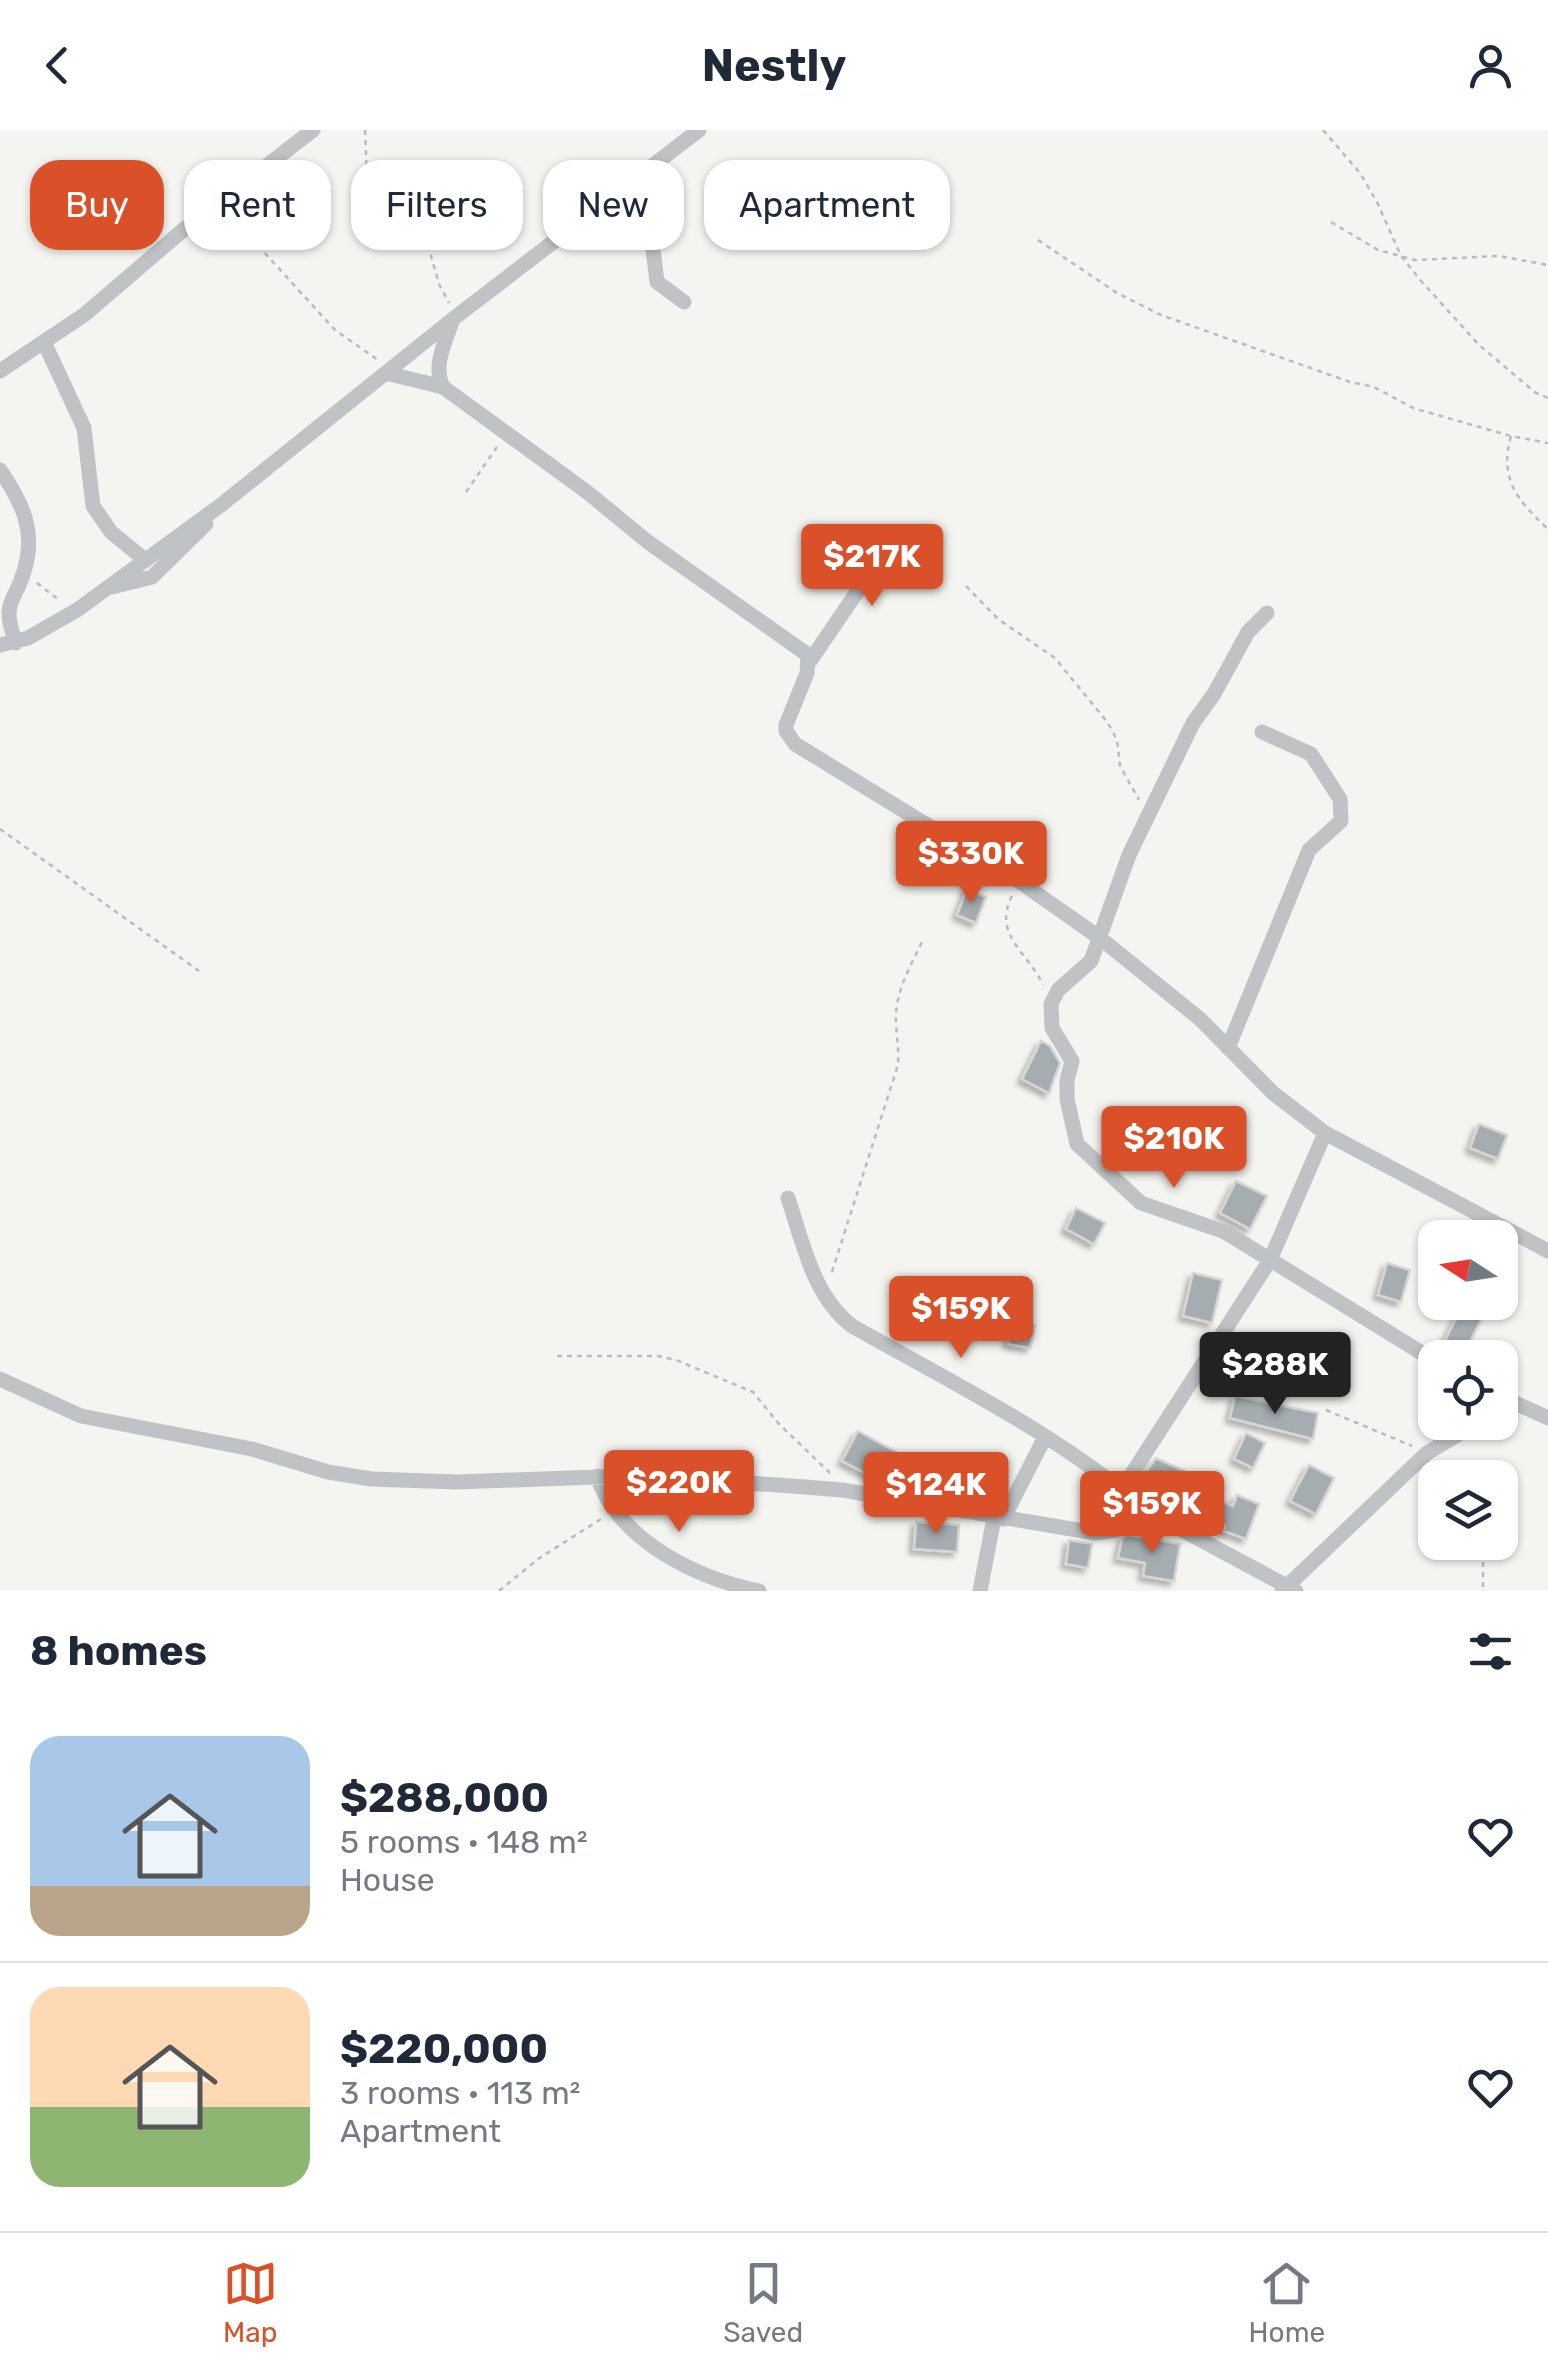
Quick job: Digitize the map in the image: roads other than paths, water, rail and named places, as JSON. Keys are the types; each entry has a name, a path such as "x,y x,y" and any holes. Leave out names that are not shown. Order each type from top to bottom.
{"street":[{"path":"0,371 129,279 218,203 313,130"},
{"path":"671,150 686,130"},
{"path":"658,160 700,130"},
{"path":"0,470 16,492 26,517 29,545 24,570 6,608 8,644 78,610 221,505 543,248"},
{"path":"653,250 657,282 684,302"},
{"path":"443,387 438,378 439,362 452,319"},
{"path":"44,342 84,428 93,506 110,532 145,560"},
{"path":"389,371 443,387 648,542 808,655 810,661"},
{"path":"107,588 144,580 159,572 221,505"},
{"path":"898,532 810,661 786,724 794,744 1020,882 1100,938 1200,1019 1273,1094 1325,1132 1548,1251"},
{"path":"1267,614 1248,632 1193,724 1149,813 1087,966 1058,990 1051,1004 1052,1028 1072,1060 1067,1098 1079,1148 1142,1202 1206,1224 1418,1351"},
{"path":"1228,1048 1310,850 1336,829 1343,812 1340,799 1316,759 1262,732"},
{"path":"1122,1489 1270,1260 1325,1132"},
{"path":"788,1198 810,1269 836,1314 1045,1437 1122,1489 1147,1511 1289,1589 1428,1454 1450,1440"},
{"path":"0,1379 81,1416 252,1448 328,1472 371,1479 457,1482 597,1476 842,1490 1095,1533 1116,1530 1136,1512 1147,1511"},
{"path":"1518,1407 1548,1418"},
{"path":"1518,1411 1523,1410"},
{"path":"980,1591 999,1519 1045,1437"},
{"path":"597,1476 616,1511 672,1559 759,1591"}]}
